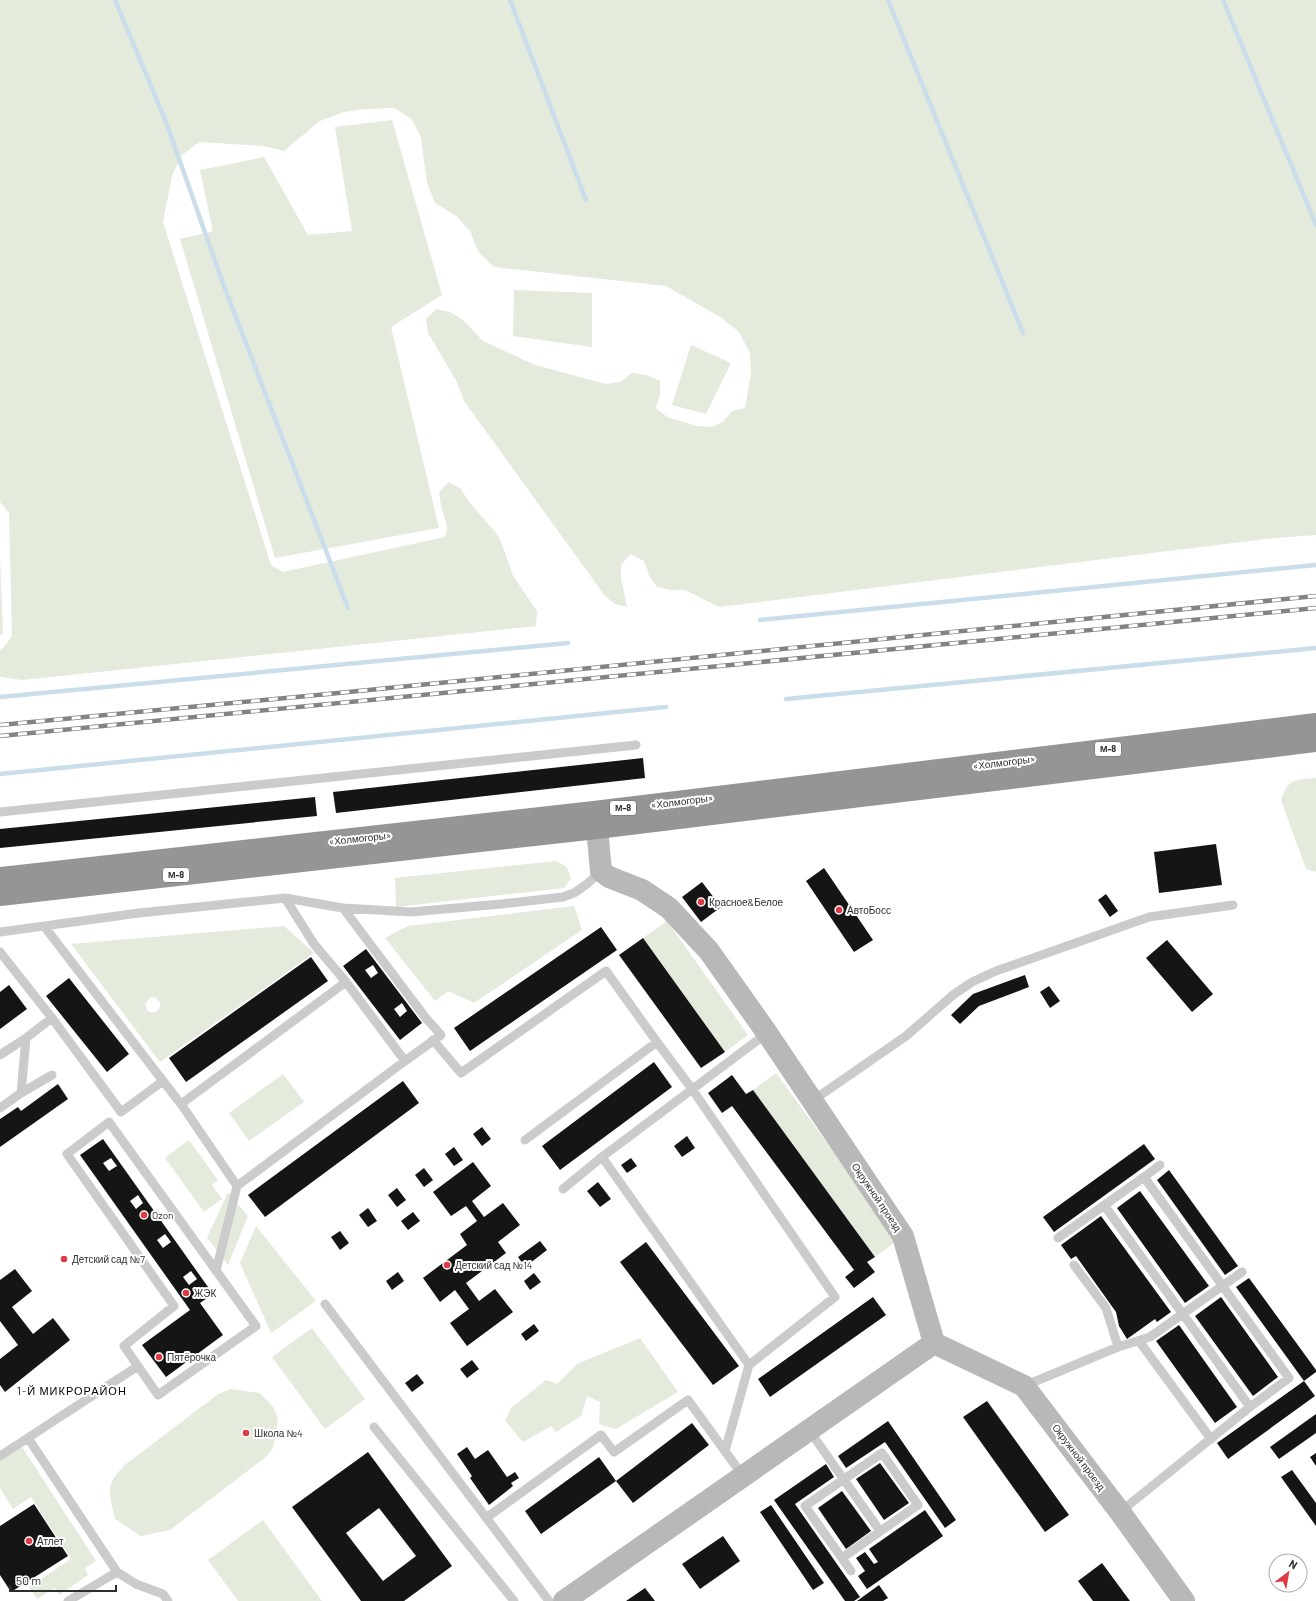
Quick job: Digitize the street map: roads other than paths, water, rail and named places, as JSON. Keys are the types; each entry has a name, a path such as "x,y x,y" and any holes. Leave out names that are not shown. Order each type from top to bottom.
{"highway":[{"name":"«Холмогоры»","path":"0,878 594,812 1316,724"},
{"name":"«Холмогоры»","path":"0,895 597,828 1316,741"}],"street":[{"path":"597,828 600,872"},
{"name":"Окружной проезд","path":"600,872 615,880 642,890 669,908 709,951 903,1236 934,1343 1024,1386 1120,1512 1184,1601"},
{"path":"564,1601 934,1343"}],"lane":[{"path":"0,812 636,745"},
{"path":"0,932 139,913 285,898 343,908 411,912 563,896 574,893 600,872"},
{"path":"285,898 314,944 346,982 405,1061"},
{"path":"812,1101 906,1036 953,995 972,982 996,971 1149,917 1233,905"},
{"path":"216,1271 238,1186 441,1035 424,1017 343,908"},
{"path":"44,926 181,1104 238,1186"},
{"path":"0,952 52,1018 121,1112"},
{"path":"433,1040 461,1073 606,971 692,1089 835,1297 749,1365 725,1451"},
{"path":"181,1104 346,982"},
{"path":"0,1055 26,1038 52,1018"},
{"path":"563,1189 602,1157 766,1033"},
{"path":"21,1093 26,1038"},
{"path":"525,1140 657,1042"},
{"path":"0,1108 21,1093 52,1075"},
{"path":"109,1122 256,1326 158,1395 124,1346 174,1306 66,1154 163,1081"},
{"path":"602,1157 749,1365"},
{"path":"1058,1238 1160,1165"},
{"path":"1120,1512 1250,1407 1289,1378 1144,1177"},
{"path":"1104,1205 1250,1407"},
{"path":"1074,1265 1106,1308 1118,1347"},
{"path":"1024,1386 1118,1347 1150,1337 1242,1272"},
{"path":"325,1304 549,1601"},
{"path":"1139,1341 1210,1439"},
{"path":"0,1456 138,1366"},
{"path":"486,1518 601,1436 614,1452 688,1400 742,1476"},
{"path":"374,1427 514,1601"},
{"path":"809,1430 880,1531"},
{"path":"28,1438 117,1572 136,1584 163,1594 168,1601"},
{"path":"842,1558 918,1505 882,1453 805,1506 851,1571"},
{"path":"68,1601 117,1572"}],"waterway":[{"path":"115,0 166,122 224,286 348,608"},
{"path":"510,0 586,200"},
{"path":"888,0 1023,333"},
{"path":"1223,0 1316,225"},
{"path":"760,620 1316,565"},
{"path":"0,697 568,643"},
{"path":"786,699 1316,648"},
{"path":"0,774 666,707"}],"railway":[{"path":"0,725 1316,596"},
{"path":"0,736 1316,608"}],"place":[{"name":"Красное&Белое","path":"701,902"},
{"name":"АвтоБосс","path":"839,910"},
{"name":"Ozon","path":"144,1215"},
{"name":"Детский сад №7","path":"64,1259"},
{"name":"Детский сад №14","path":"447,1265"},
{"name":"ЖЭК","path":"186,1293"},
{"name":"Пятёрочка","path":"159,1357"},
{"name":"Школа №4","path":"246,1433"},
{"name":"Атлет","path":"29,1541"}],"district":[{"name":"1-Й МИКРОРАЙОН","path":"72,1391"}]}
